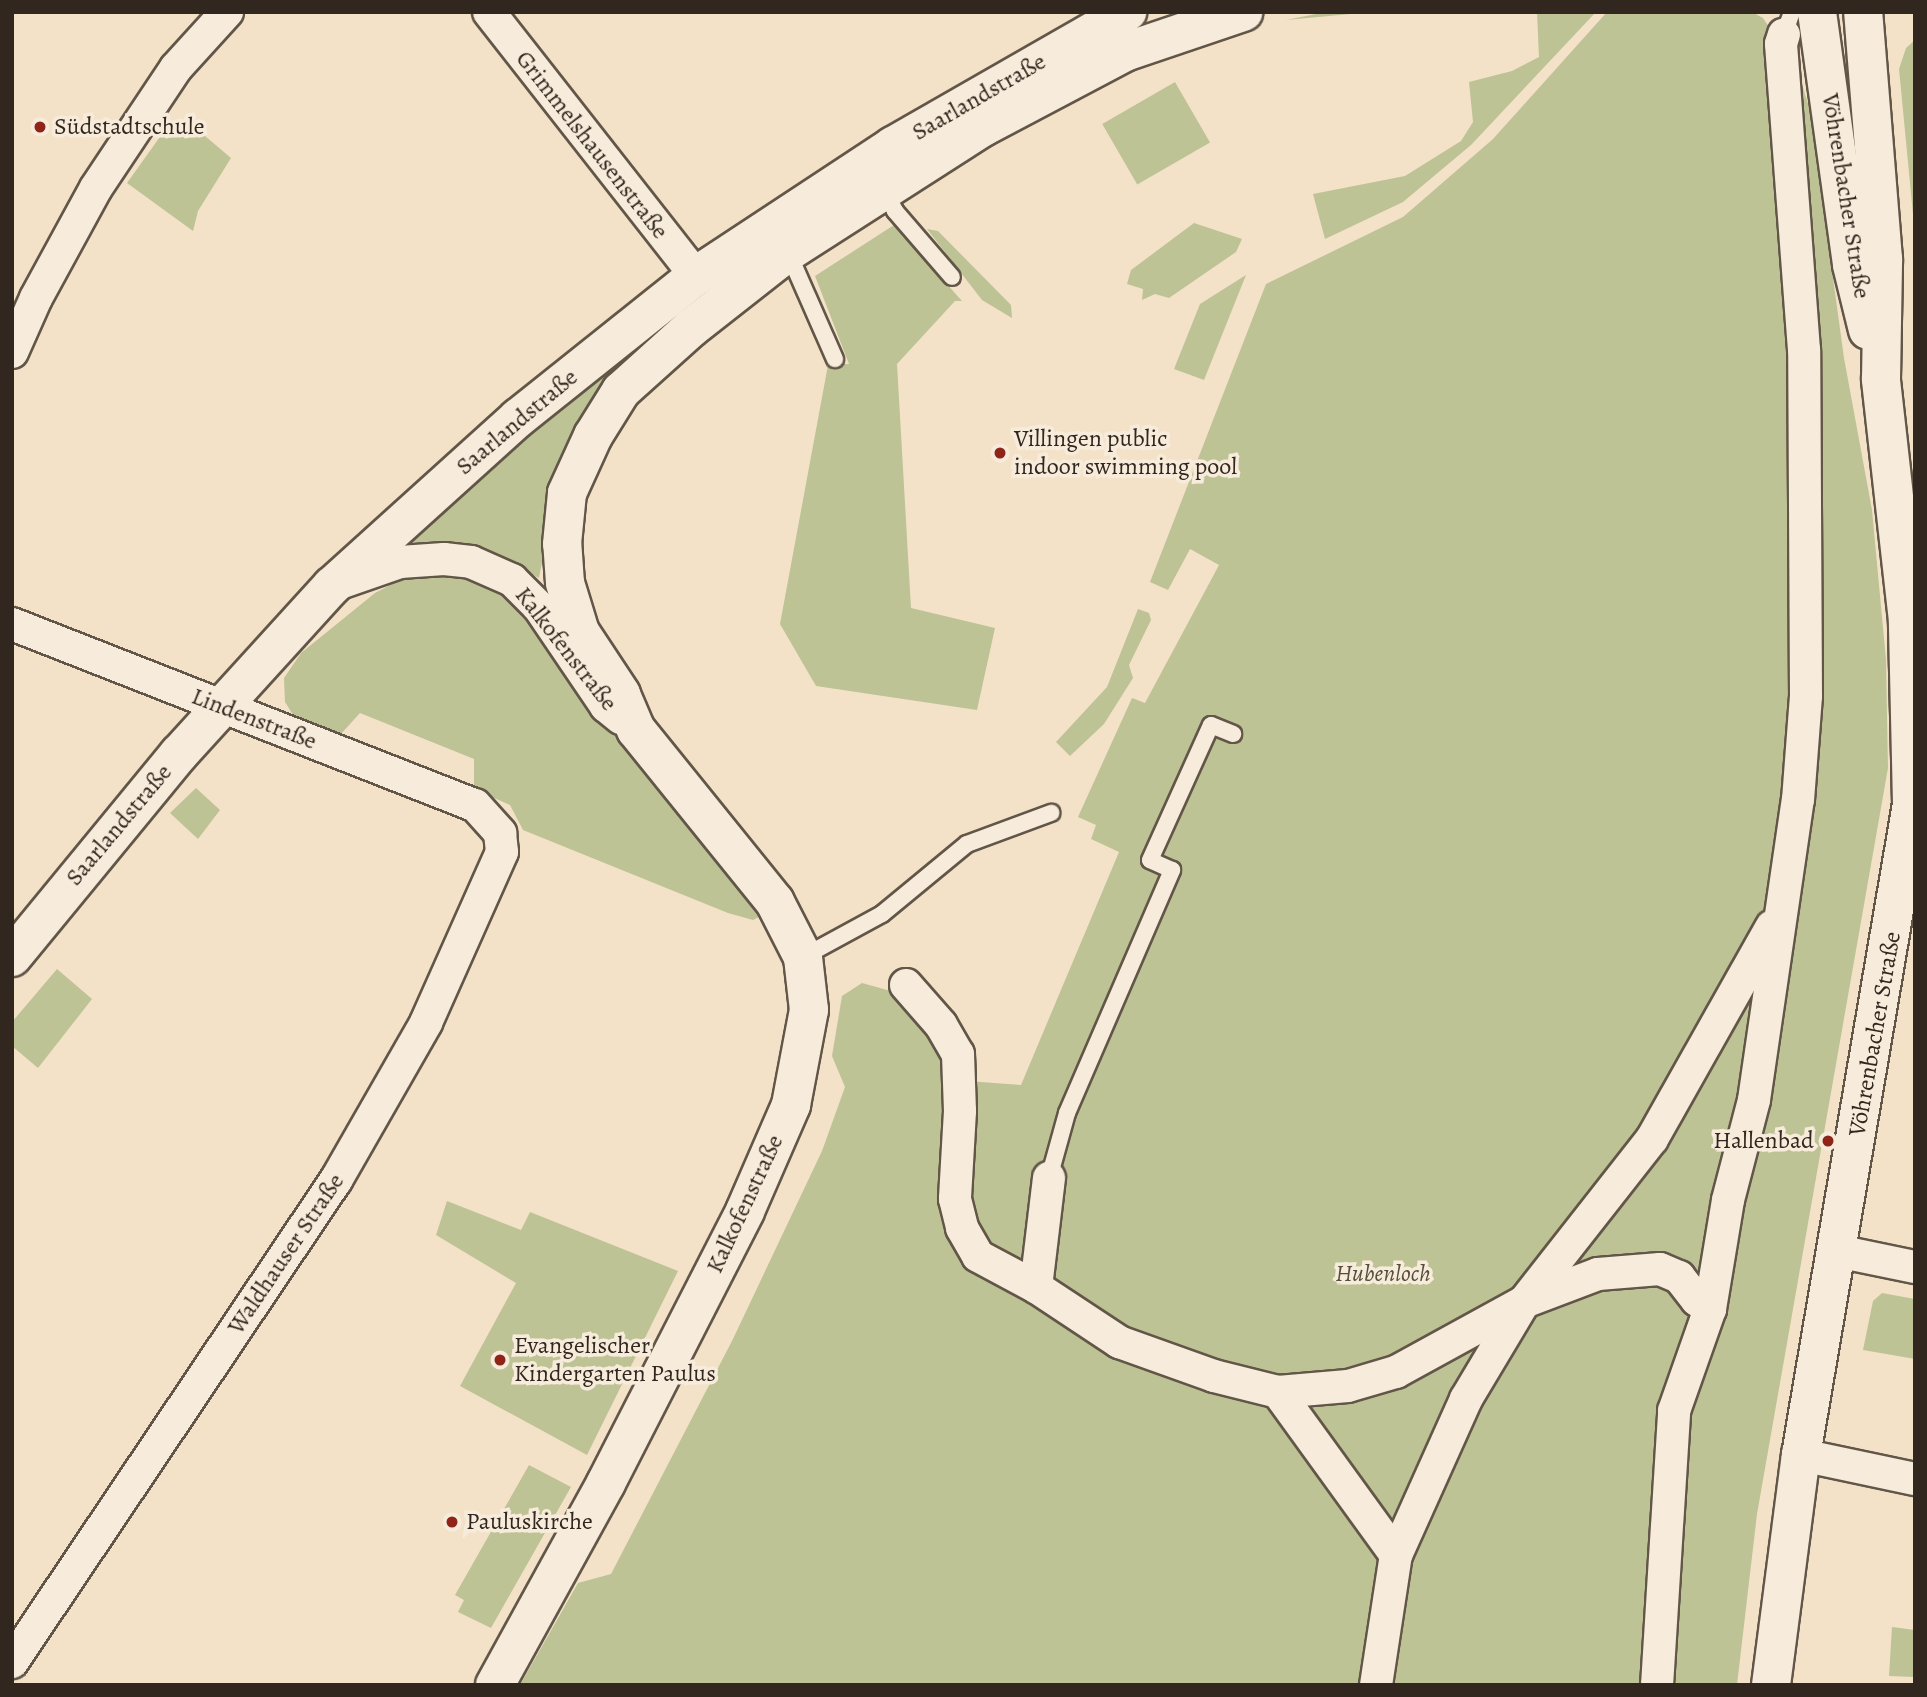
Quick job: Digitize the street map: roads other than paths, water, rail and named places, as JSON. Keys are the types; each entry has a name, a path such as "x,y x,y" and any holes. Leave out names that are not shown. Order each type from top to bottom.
{"street":[{"path":"12,352 36,298 96,188 176,68 227,12"},
{"name":"Grimmelshausenstraße","path":"489,12 696,276"},
{"name":"Saarlandstraße","path":"12,957 178,754 224,707 332,586 518,418 696,276 893,146 1127,12"},
{"name":"Saarlandstraße","path":"567,493 593,436 621,391 691,328 788,252 883,188 983,127 1125,52 1242,12"},
{"name":"Vöhrenbacher Straße","path":"1817,12 1852,265 1881,379"},
{"name":"Vöhrenbacher Straße","path":"1771,1685 1801,1455 1912,804 1908,621 1881,379 1883,259 1863,12"},
{"path":"1657,1685 1674,1410 1710,1309 1727,1200 1759,1073 1798,800 1806,696 1804,350 1781,44 1788,23"},
{"name":"Kalkofenstraße","path":"567,493 562,544 565,583 580,632 621,694 636,730"},
{"name":"Kalkofenstraße","path":"332,586 400,562 444,559 471,562 512,580 539,607 606,706 636,730 775,902 803,957 809,1010 791,1105 715,1271 495,1685"},
{"name":"Lindenstraße","path":"12,624 475,805 492,820"},
{"name":"Waldhauser Straße","path":"12,1662 302,1236 358,1143 426,1023 502,852 492,820"},
{"path":"1376,1685 1396,1555 1466,1399 1524,1302 1652,1139 1782,910"},
{"path":"906,985 941,1025 958,1055 960,1111 956,1199 962,1228 978,1256 1036,1287 1119,1342 1214,1376 1278,1392 1348,1386 1396,1372 1524,1302 1598,1274 1660,1269 1679,1277 1697,1300 1710,1309"},
{"path":"1036,1287 1049,1178"},
{"path":"1837,1251 1915,1267"},
{"path":"1278,1392 1396,1555"},
{"path":"1801,1455 1915,1479"}],"lane":[{"path":"883,188 895,211 952,277"},
{"path":"788,252 835,359"},
{"path":"1049,1178 1067,1112 1172,870 1150,860 1211,725 1233,734"},
{"path":"803,957 882,914 967,844 1051,813"}],"place":[{"name":"Südstadtschule","path":"40,127"},
{"name":"Villingen public indoor swimming pool","path":"1000,453"},
{"name":"Hallenbad","path":"1828,1141"},
{"name":"Evangelischer Kindergarten Paulus","path":"500,1360"},
{"name":"Pauluskirche","path":"452,1522"}],"park label":[{"name":"Hubenloch","path":"1383,1274"}]}
